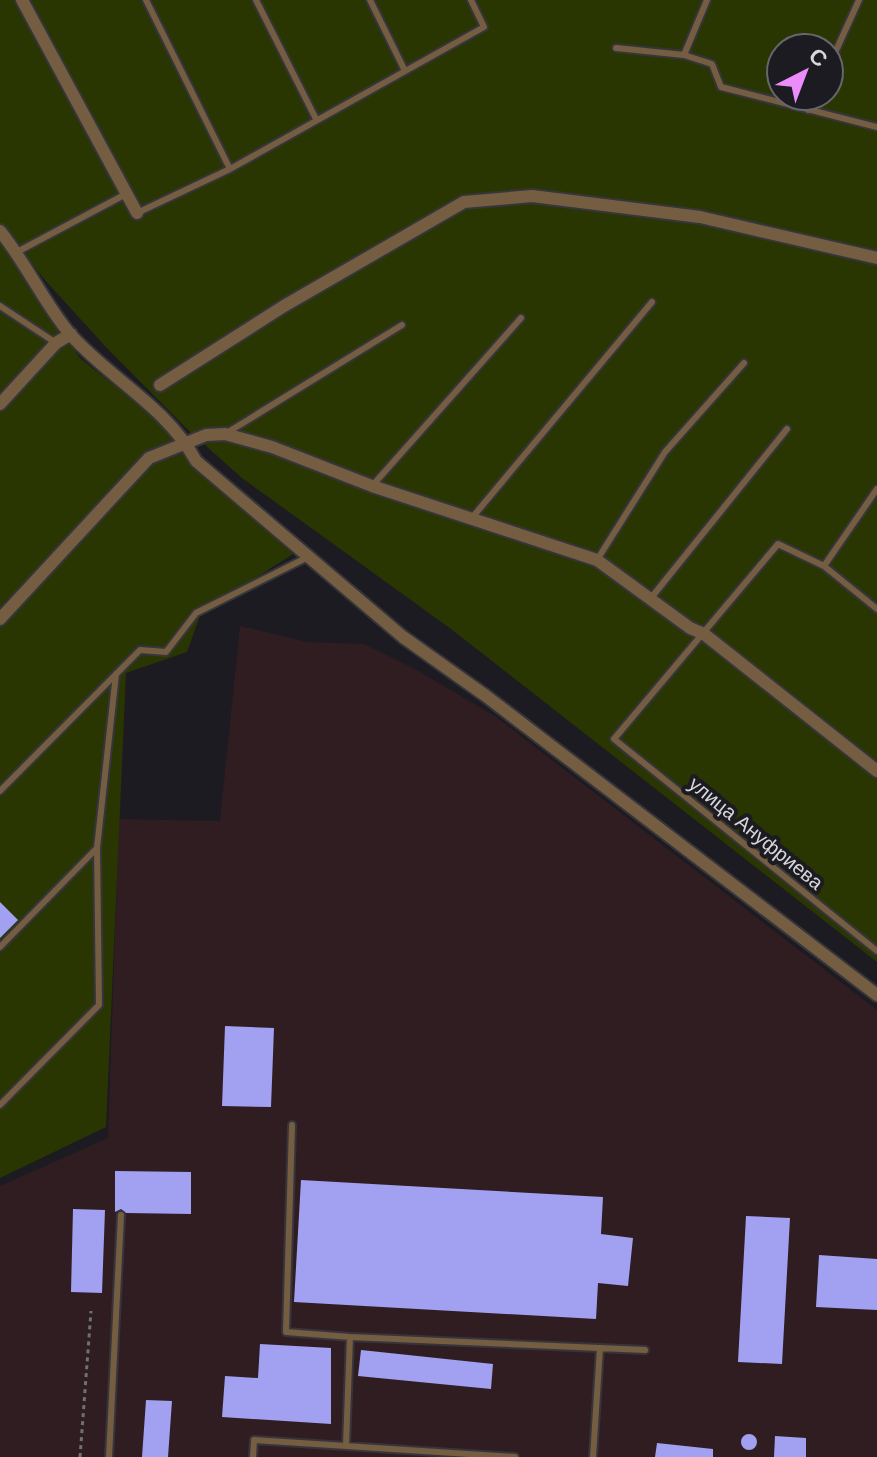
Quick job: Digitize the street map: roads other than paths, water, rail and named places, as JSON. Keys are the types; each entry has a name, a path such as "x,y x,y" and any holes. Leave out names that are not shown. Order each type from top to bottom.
{"street":[{"path":"22,0 137,213"},
{"path":"160,385 284,306 464,202 532,196 700,217 877,258"},
{"path":"0,231 71,334 144,397 186,443 196,461 403,637 486,696 877,995"},
{"path":"0,404 56,343 71,334"},
{"path":"0,619 149,458 206,435 225,434 272,447 372,486 597,560 690,628 704,634 877,771"}],"lane":[{"path":"146,0 230,169"},
{"path":"256,0 316,119"},
{"path":"370,0 405,71"},
{"path":"137,213 230,169 484,27 471,0"},
{"path":"684,55 707,0"},
{"path":"844,32 859,0"},
{"path":"616,48 684,55 712,64 721,87 765,99"},
{"path":"816,112 877,127"},
{"path":"17,252 126,194"},
{"path":"471,519 652,302"},
{"path":"0,306 56,343"},
{"path":"372,486 521,318"},
{"path":"225,434 402,325"},
{"path":"597,560 665,452 744,363"},
{"path":"650,599 787,429"},
{"path":"824,566 875,494"},
{"path":"704,634 778,544 824,566 877,609"},
{"path":"0,791 140,650 166,652 196,613 308,557"},
{"name":"улица Ануфриева","path":"704,634 614,739 877,951"},
{"path":"0,1105 99,1005 97,848 116,674"},
{"path":"0,947 97,848"},
{"path":"292,1125 286,1332 645,1350"},
{"path":"109,1457 121,1215"},
{"path":"346,1446 350,1337"},
{"path":"593,1457 600,1348"},
{"path":"253,1457 254,1440 515,1457"}]}
